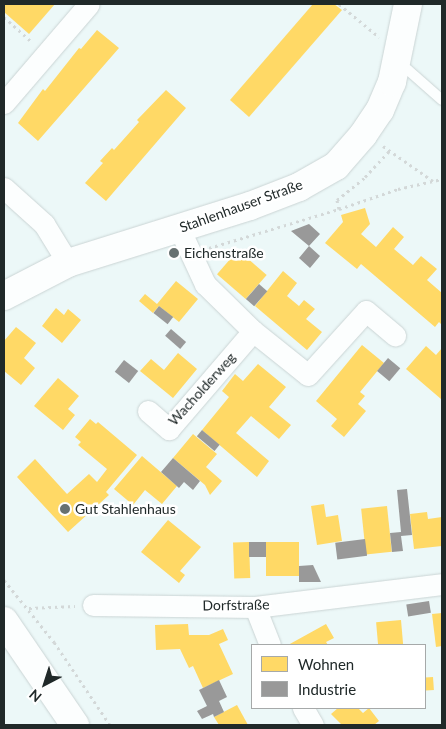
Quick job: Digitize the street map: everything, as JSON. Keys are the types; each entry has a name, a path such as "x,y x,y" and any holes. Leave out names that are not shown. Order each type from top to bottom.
{"street":[{"path":"4,103 89,4"},
{"name":"Stahlenhauser Straße","path":"4,296 68,263 299,187 336,166 363,135 380,110 392,82 408,4"},
{"path":"4,188 44,224 68,263"},
{"path":"179,228 205,284 253,332 308,375 366,311 395,335"},
{"name":"Wacholderweg","path":"148,411 169,429 253,332"},
{"name":"Dorfstraße","path":"94,605 255,607 442,584"},
{"path":"255,607 270,644"},
{"path":"4,622 75,725"},
{"path":"304,709 313,725"}],"lane":[{"path":"398,56 408,70 442,100"}],"path":[{"path":"339,4 388,45 398,56"},
{"path":"4,17 46,54"},
{"path":"390,150 434,182"},
{"path":"339,209 398,189 442,179"},
{"path":"4,580 29,608 110,725"},
{"path":"29,608 94,605"}],"building: Wohnen":[{"path":"4,4 55,4 29,34 4,12"},
{"path":"313,4 334,4 342,10 249,117 230,100"},
{"path":"97,30 119,48 38,141 18,123 43,89 45,91 79,48 81,49"},
{"path":"166,90 186,108 106,201 85,183 103,163 100,161 112,148 114,150 139,122 137,120"},
{"path":"365,208 370,224 361,234 376,247 393,227 404,237 394,249 413,265 421,256 437,269 427,280 442,293 442,325 439,322 435,327 361,264 357,269 325,243 343,222 341,215"},
{"path":"238,250 267,275 246,299 217,274"},
{"path":"283,271 297,283 287,296 299,306 304,300 315,309 306,319 322,332 307,350 255,306"},
{"path":"176,281 198,299 179,322 159,306 153,313 139,301 145,294 157,304"},
{"path":"56,308 64,315 68,309 81,320 62,343 42,326"},
{"path":"16,327 36,343 24,358 35,368 21,385 4,371 4,341"},
{"path":"362,345 384,363 360,392 365,396 358,404 366,411 344,437 331,426 337,419 316,401"},
{"path":"426,346 436,355 442,348 441,399 406,369"},
{"path":"178,353 197,369 173,398 140,371 151,359 164,370"},
{"path":"258,364 286,387 269,407 291,425 279,439 251,416 236,433 269,461 257,477 202,430 229,397 222,391 235,374 243,381"},
{"path":"58,378 79,396 68,409 75,415 63,430 34,406"},
{"path":"90,419 96,424 98,422 137,455 106,492 109,495 68,532 17,477 35,459 67,494 89,474 97,482 107,469 78,445 81,442 75,437"},
{"path":"193,434 217,454 206,467 222,481 210,495 205,485 173,458"},
{"path":"142,456 177,486 162,504 145,490 133,505 114,489"},
{"path":"324,504 326,517 338,515 342,541 317,545 311,506"},
{"path":"387,506 392,552 366,554 361,509"},
{"path":"427,512 428,519 442,517 442,546 414,549 410,514"},
{"path":"168,520 201,547 180,571 185,575 179,583 141,552"},
{"path":"249,542 250,578 234,579 233,543"},
{"path":"266,542 299,542 299,576 266,576"},
{"path":"442,613 442,646 436,647 432,614"},
{"path":"401,620 403,644 378,644 376,622"},
{"path":"188,624 189,635 209,635 223,629 228,640 219,644 233,674 203,688 193,666 189,668 180,649 156,650 155,625"},
{"path":"326,624 334,638 326,642 327,644 290,644"},
{"path":"426,677 433,677 434,690 426,691"},
{"path":"237,705 248,725 219,725 214,717"},
{"path":"337,709 359,709 363,713 370,709 379,721 374,725 342,725 331,714"}],"building: Industrie":[{"path":"309,224 320,234 309,246 291,231"},
{"path":"309,246 320,256 310,268 299,258"},
{"path":"259,284 267,291 254,306 246,299"},
{"path":"159,306 173,317 168,324 153,313"},
{"path":"171,329 186,342 180,349 165,336"},
{"path":"388,358 400,368 389,381 377,371"},
{"path":"124,360 138,371 129,383 115,372"},
{"path":"202,430 220,445 214,451 197,436"},
{"path":"173,458 200,481 193,490 184,482 179,488 161,472"},
{"path":"407,489 412,535 401,536 403,551 392,552 390,533 401,532 397,490"},
{"path":"365,539 367,556 337,560 335,543"},
{"path":"249,542 266,542 266,557 249,557"},
{"path":"313,565 321,582 299,582 299,566"},
{"path":"429,601 431,613 408,616 406,605"},
{"path":"219,680 227,697 219,701 224,712 214,717 213,714 202,719 197,711 207,706 199,690"}],"place":[{"name":"Eichenstraße","path":"174,253"},
{"name":"Gut Stahlenhaus","path":"65,509"}]}
